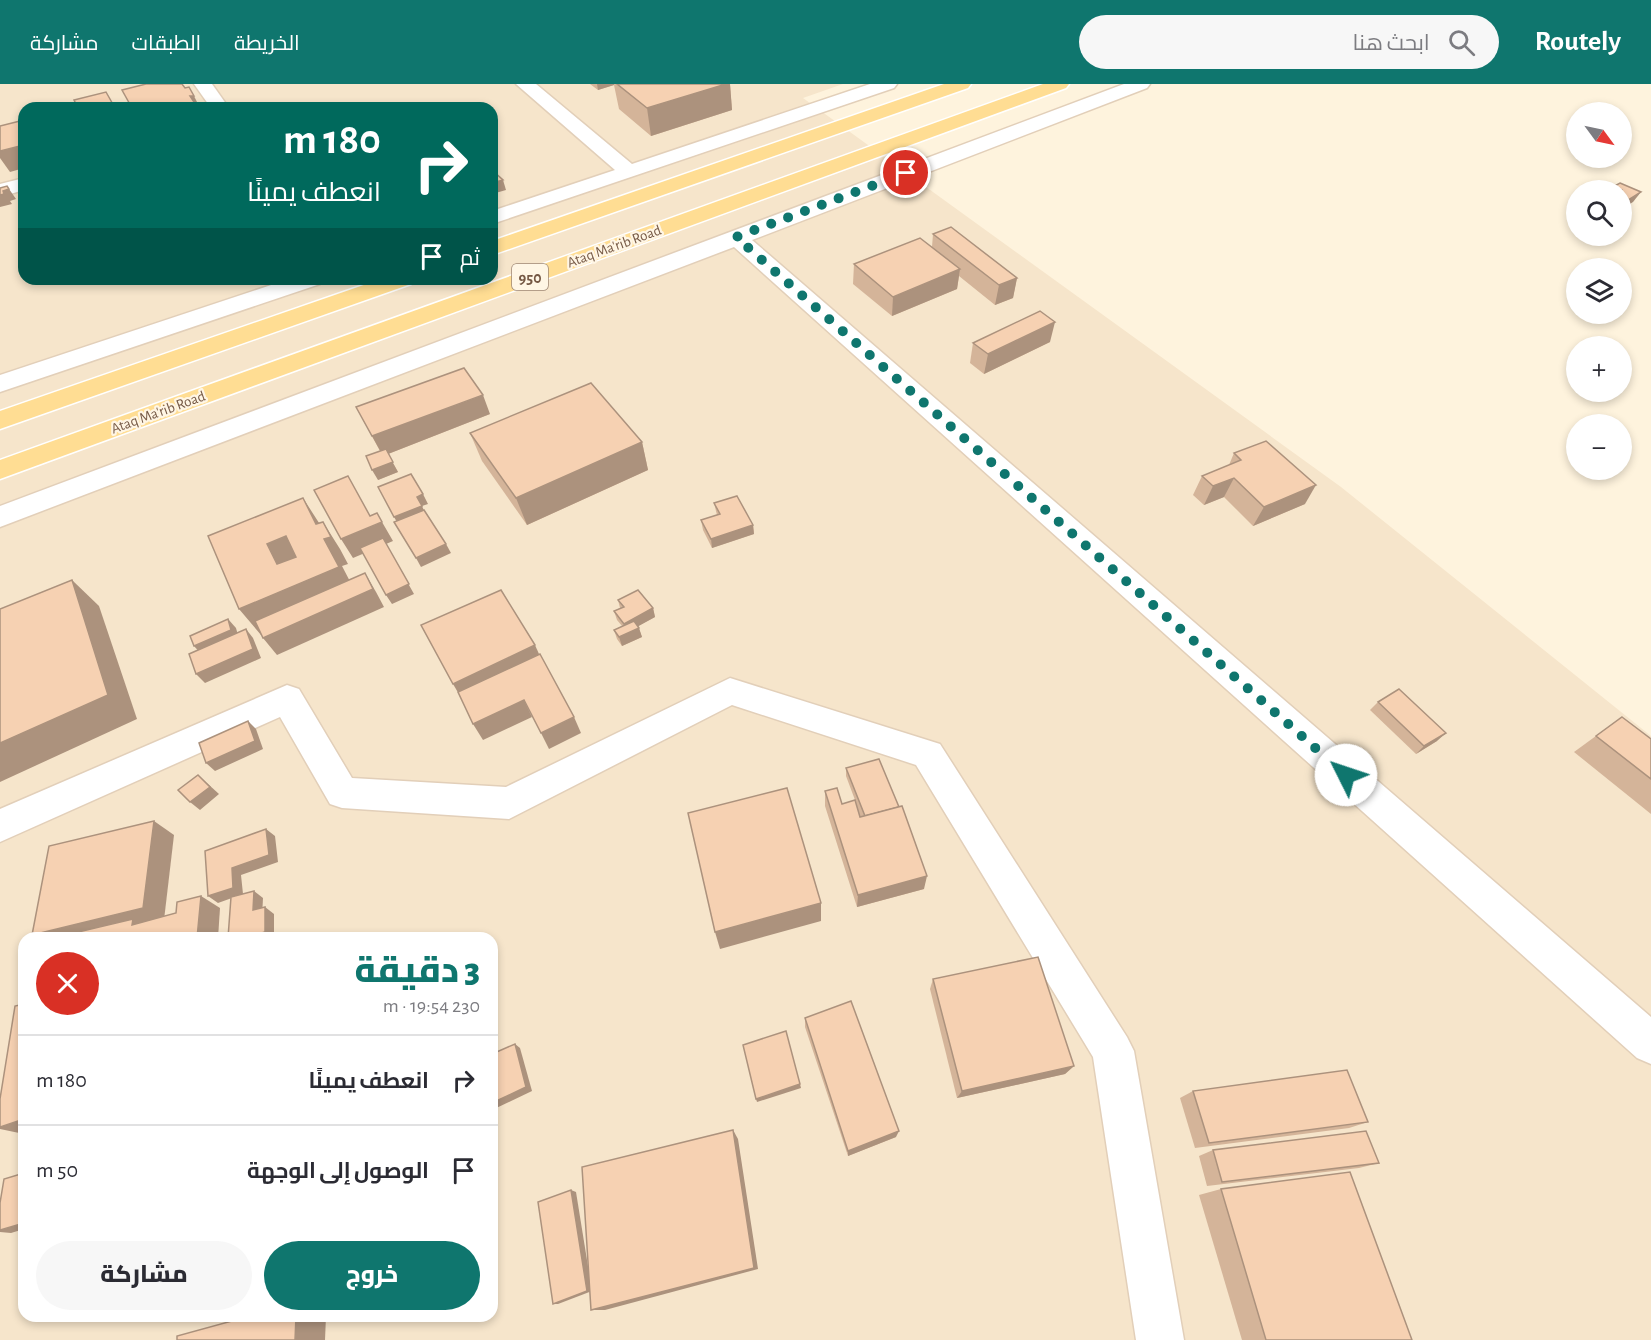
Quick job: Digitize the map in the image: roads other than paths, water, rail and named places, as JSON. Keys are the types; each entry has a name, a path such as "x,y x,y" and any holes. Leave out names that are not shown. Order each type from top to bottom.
{"main road":[{"name":"950","path":"498,246 962,84"},
{"name":"Ataq Ma'rib Road","path":"0,470 1060,84"},
{"path":"0,420 386,285"},
{"path":"59,399 84,440"}],"street":[{"path":"203,84 216,102"},
{"path":"525,84 630,172"},
{"path":"498,216 888,84"},
{"path":"0,517 1141,84"},
{"path":"0,191 18,186"},
{"path":"736,237 1651,1044"},
{"path":"0,384 294,285"},
{"path":"0,826 287,699 342,793 509,803 730,691 928,754 1113,1051 1160,1340"}]}
